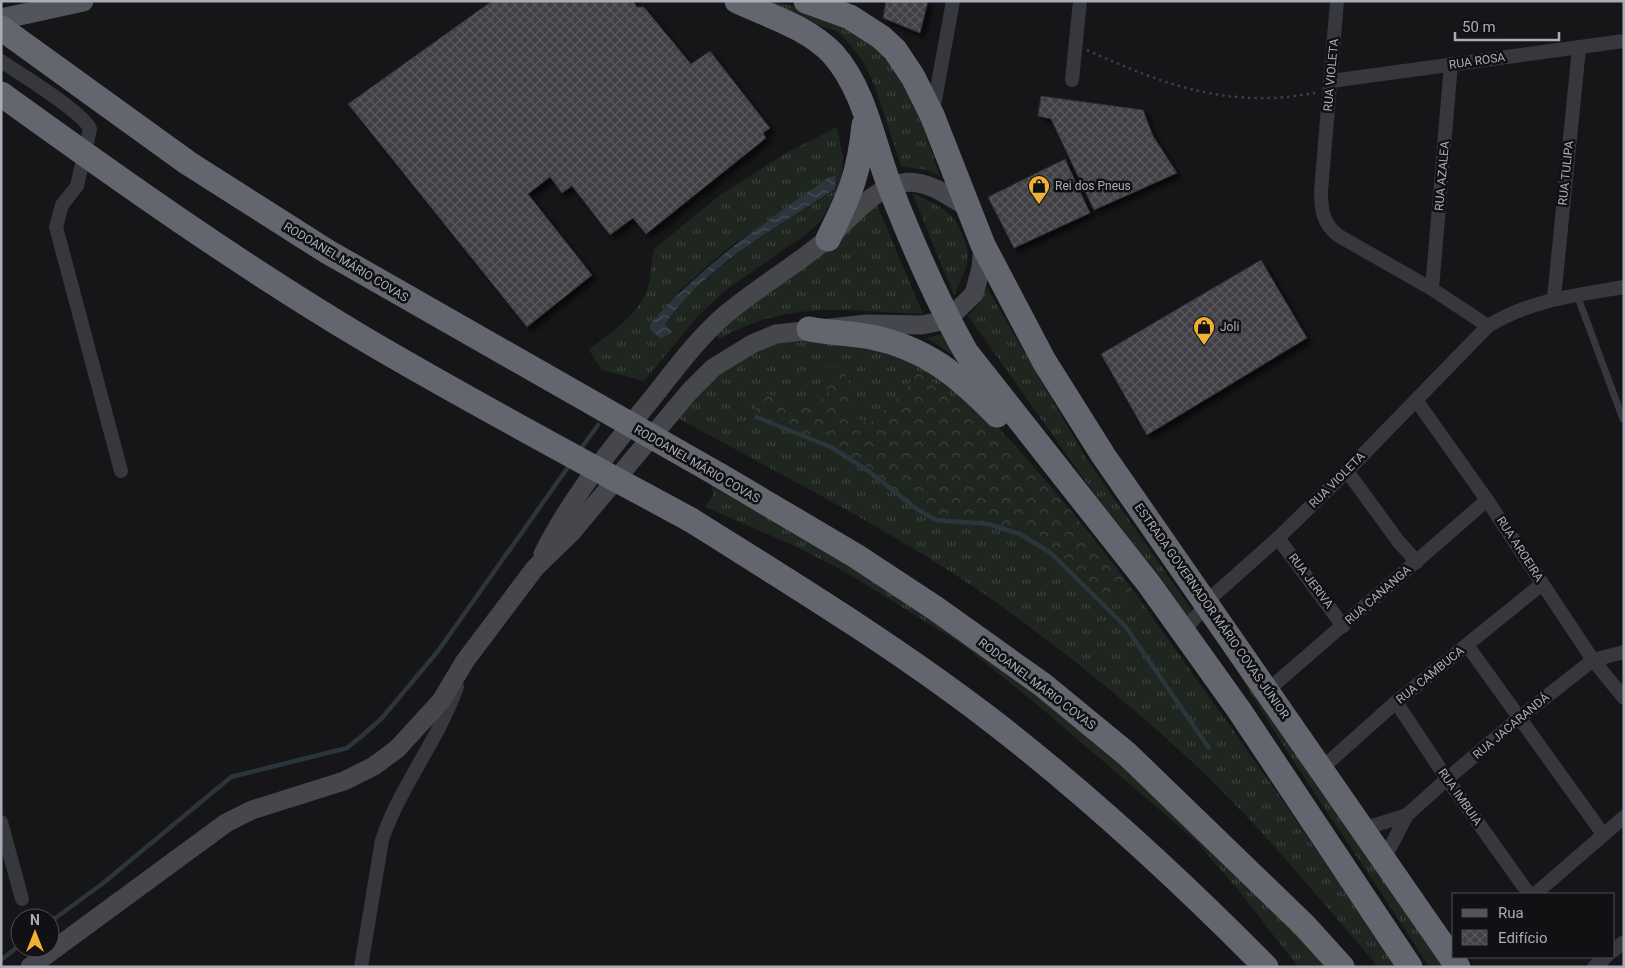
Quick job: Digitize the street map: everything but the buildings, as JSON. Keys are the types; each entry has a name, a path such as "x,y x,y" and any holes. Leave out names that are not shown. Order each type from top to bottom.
{"highway":[{"path":"737,1 812,36 833,54 857,92 889,186 947,320 966,352 1149,584 1239,710 1410,967"},
{"name":"ESTRADA GOVERNADOR MÁRIO COVAS JÚNIOR","path":"817,3 850,18 881,37 895,50 914,77 932,115 983,245 1044,361 1082,422 1321,769 1452,951"},
{"name":"RODOANEL MÁRIO COVAS","path":"1,28 188,163 328,252 719,475 856,556 935,608 1043,686 1127,754 1304,924 1342,967"},
{"path":"1,94 129,186 250,268 350,330 691,520 826,606 926,673 987,716 1062,776 1175,877 1266,967"},
{"path":"828,239 853,188 858,173 865,117"},
{"path":"809,329 870,337 896,344 930,358 969,386 1019,438 1075,489"}],"main road":[{"path":"1,19 70,2"},
{"path":"30,967 226,824 252,810 344,782 374,766 397,749 441,701 466,661 535,568 559,522 608,453 702,338 725,314 828,239 878,192 889,186 904,182 928,186 968,208"},
{"path":"535,568 572,532 689,392 713,368 729,356 776,334 867,324 932,324 947,320 974,294 981,268 983,245"}],"street":[{"path":"932,115 953,1"},
{"path":"1072,80 1074,45 1080,1"},
{"name":"RUA VIOLETA","path":"1338,1 1321,191 1323,218 1330,229 1339,236 1432,289 1488,326"},
{"name":"RUA ROSA","path":"1331,81 1624,41"},
{"name":"RUA TULIPA","path":"1554,298 1579,48"},
{"path":"1,61 75,113 87,123 90,129 77,186 62,205 56,227 121,470"},
{"name":"RUA AZALEA","path":"1432,289 1451,64"},
{"name":"RUA VIOLETA","path":"1183,632 1215,594 1278,538 1347,471 1488,326 1510,313 1554,298 1624,287"},
{"name":"RUA AROEIRA","path":"1416,400 1487,500 1593,660 1624,698"},
{"path":"1347,471 1398,541 1417,562"},
{"name":"RUA CANANGA","path":"1268,690 1487,500"},
{"name":"RUA JERIVA","path":"1278,538 1343,626"},
{"name":"RUA CAMBUCA","path":"1321,769 1396,702 1542,584"},
{"path":"1467,645 1518,719 1603,834"},
{"name":"RUA JACARANDÁ","path":"1384,859 1407,815 1447,779 1518,719 1593,660 1624,652"},
{"path":"362,967 382,840 387,825 400,797 436,736 466,661"},
{"name":"RUA IMBUIA","path":"1396,702 1447,779 1528,893"},
{"name":"RUA JACARANDÁ","path":"1363,829 1407,815"},
{"path":"1536,893 1624,817"},
{"path":"1,822 22,898"},
{"path":"1594,967 1605,958"}],"lane":[{"path":"1577,295 1623,419"}],"path":[{"path":"1074,45 1147,77 1182,88 1242,98 1272,98 1320,92 1331,81"}],"green space":[{"path":"757,1 773,1 820,13 885,50 920,118 940,176 926,170 901,166 874,84 862,60 837,31 790,16"},
{"path":"837,127 843,158 841,182 821,221 805,235 727,289 698,316 644,381 602,370 589,350 625,321 640,304 649,284 654,249 719,196 786,153","holes":["836,176 835,190 766,234 722,266 701,284 664,324 678,292 723,252 829,177"]},
{"path":"912,193 949,214 963,236 968,259 954,295"},
{"path":"877,205 923,314 844,310 794,313 745,326 719,339 715,334"},
{"path":"987,288 1086,458 1191,609 1189,619 1162,579 1096,496 968,316 979,304"},
{"path":"945,333 962,361 927,338"},
{"path":"792,338 879,341 968,395 962,404 918,371 902,394 870,423 849,416 829,396 801,406 767,394 756,417 831,447 936,520 988,524 1020,534 1117,592 1141,601 1274,788 1396,967 1378,967 1283,856 1224,793 1169,741 1111,691 1022,621 981,592 896,538 676,417 703,390 741,360"},
{"path":"841,365 856,398 849,416 870,423 902,394 918,371 962,404 968,395 1058,495 1141,601 1117,592 1100,601 1047,550 1020,534 988,524 936,520 918,510 867,470 831,447 756,417 756,400 768,394 801,406 829,396 822,369"},
{"path":"711,479 990,638 1336,967 1298,967 1240,892 1196,841 1034,702 963,645 849,574 795,546 705,507 713,495"},
{"path":"1228,655 1446,967 1429,967 1301,773"}],"water":[{"path":"836,176 835,189 743,249 701,283 665,324 672,332 661,339 650,329 650,324 670,303 713,263 829,177"}],"waterway":[{"path":"756,417 831,447 867,470 918,510 936,520 988,524 1020,534 1051,553 1125,626 1209,748"},
{"path":"580,450 598,425"},
{"path":"60,915 102,884 231,777 347,748 363,735 382,718 438,651 571,463"},
{"path":"1,960 10,953"}],"place":[{"name":"Rei dos Pneus","path":"1039,205"},
{"name":"Joli","path":"1204,346"}]}
